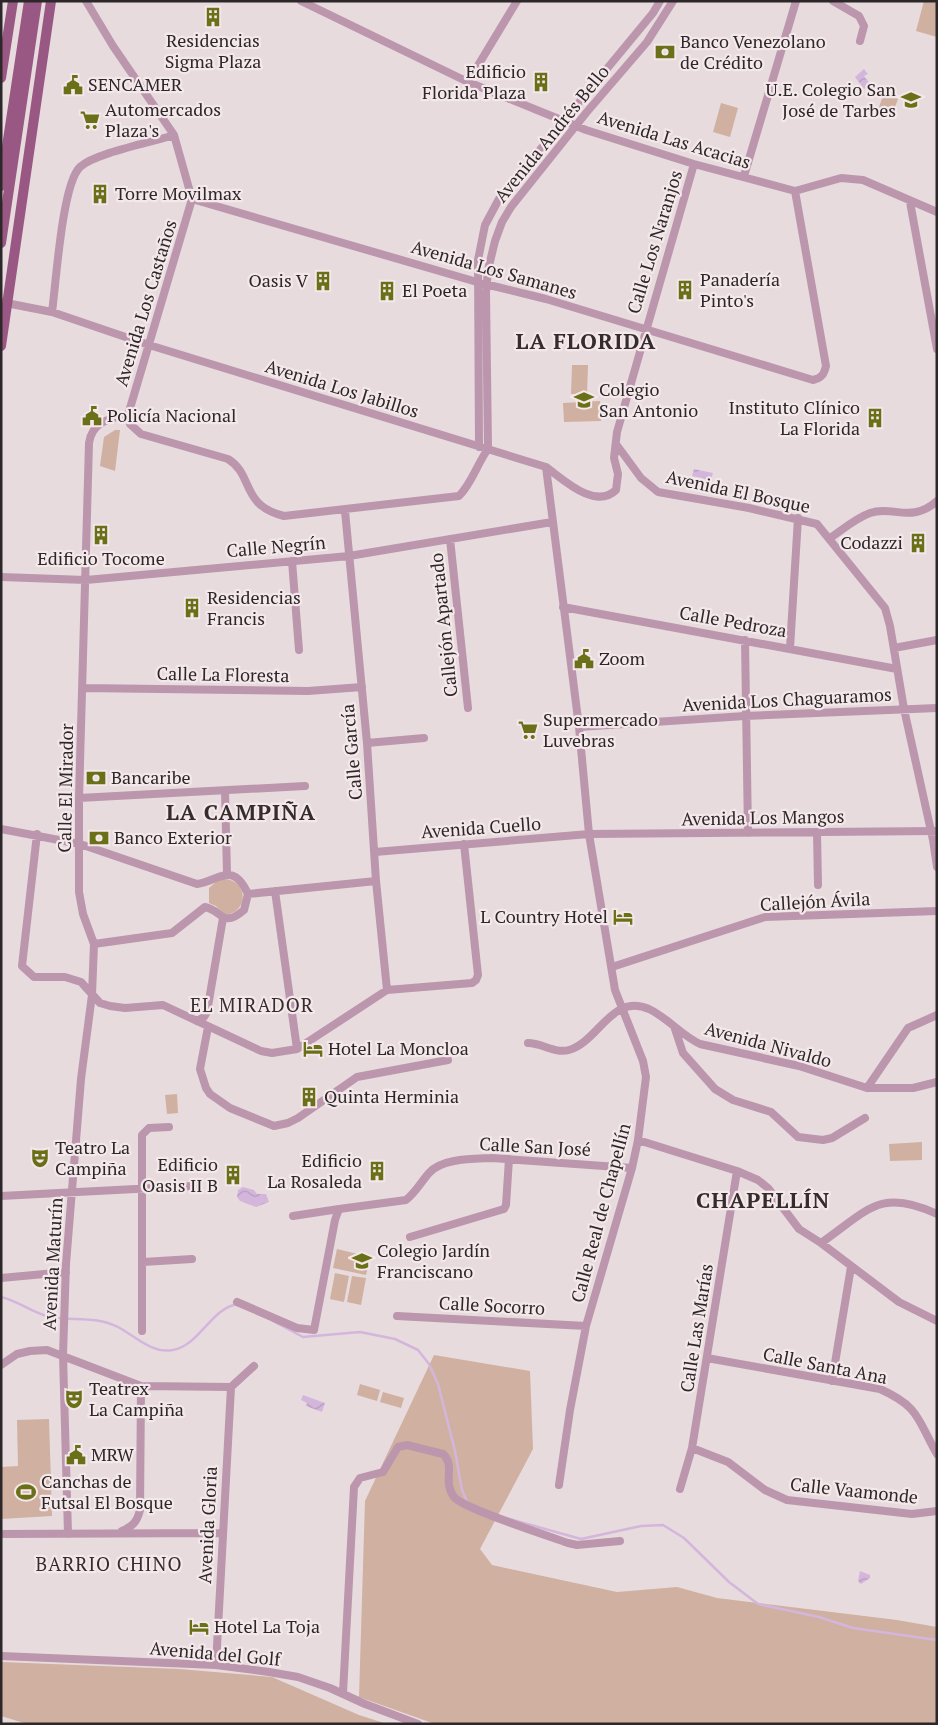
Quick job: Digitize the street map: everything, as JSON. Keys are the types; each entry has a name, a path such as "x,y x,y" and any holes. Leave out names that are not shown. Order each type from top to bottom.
{"main road":[{"path":"1,78 13,1"},
{"path":"1,186 28,1"},
{"path":"1,243 37,1"},
{"path":"1,346 7,278 52,4"}],"street":[{"path":"86,1 112,46 174,135 192,199"},
{"name":"Avenida Las Acacias","path":"301,1 468,82 566,120 576,126 694,164 795,191"},
{"path":"468,82 518,1"},
{"name":"Avenida Andrés Bello","path":"479,447 477,282 481,241 492,212 510,186 653,13 660,1"},
{"name":"Avenida Andrés Bello","path":"488,449 487,284 488,270 502,222 524,189 647,42 673,1"},
{"path":"744,176 796,1"},
{"path":"833,1 860,16 864,26 860,41"},
{"path":"52,312 69,189 79,168 90,161 174,135"},
{"name":"Calle Los Naranjos","path":"616,444 617,432 645,330 694,164"},
{"path":"795,191 848,177 863,180 910,202 937,212"},
{"name":"Avenida Los Samanes","path":"192,199 477,282 546,299 803,377 820,378 824,374 825,357 795,191"},
{"name":"Avenida Los Castaños","path":"128,415 192,199"},
{"path":"910,202 937,349"},
{"name":"Avenida Los Jabillos","path":"4,303 52,312 150,345 546,467 583,493 600,496 612,494 616,490 619,482 614,458 616,444"},
{"path":"128,415 130,424 141,434 228,459 236,464 252,495 274,514 284,516 345,511 460,496 466,489 476,464 488,449"},
{"name":"Calle El Mirador","path":"92,995 94,944 83,914 79,892 79,798 90,437 96,425 103,421 128,415"},
{"name":"Avenida El Bosque","path":"616,444 641,478 658,492 798,518 817,524 884,608 888,616 904,709 934,831 937,866"},
{"name":"Calle Real de Chapellín","path":"546,467 579,727 589,834 621,1008 645,1068 646,1077 638,1140 632,1168 586,1326 570,1410 559,1485"},
{"path":"830,538 868,514 910,513 923,510 937,501"},
{"name":"Calle García","path":"345,511 368,743 376,881 387,990"},
{"path":"790,648 798,518"},
{"name":"Calle Negrín","path":"1,577 86,580 349,556 552,522"},
{"name":"Callejón Apartado","path":"450,539 468,708"},
{"path":"292,561 299,650"},
{"name":"Calle Pedroza","path":"563,607 897,669"},
{"path":"744,640 748,833"},
{"path":"894,648 937,640"},
{"name":"Calle La Floresta","path":"83,688 308,691 362,688"},
{"name":"Avenida Los Chaguaramos","path":"579,727 746,716 937,708"},
{"path":"368,743 424,738"},
{"path":"79,798 305,786"},
{"path":"225,790 227,874"},
{"path":"1,829 37,834 80,844 197,884 208,882 221,874 227,874 240,881 248,894 244,910 231,918 223,918 205,907 172,933 94,944"},
{"name":"Avenida Los Mangos","path":"589,834 934,831"},
{"path":"817,832 818,885"},
{"path":"37,834 22,966 34,977 64,977 81,982 100,1003 110,1006 125,1008 163,1005 261,1051 272,1053 296,1049 387,990 472,983 476,980 478,975 464,844"},
{"name":"Avenida Cuello","path":"375,852 589,834"},
{"path":"248,894 376,881"},
{"path":"276,891 296,1049"},
{"name":"Callejón Ávila","path":"612,967 765,917 937,911"},
{"path":"197,1021 204,1017 207,1012 223,918"},
{"name":"Avenida Maturín","path":"68,1534 63,1355 66,1272 80,1079 92,995"},
{"name":"Avenida Nivaldo","path":"621,1008 633,1006 650,1010 675,1029 700,1044 799,1066 867,1088 913,1088 937,1082"},
{"path":"528,1043 536,1043 559,1051 572,1049 591,1036 621,1008"},
{"path":"867,1088 908,1028 937,1015"},
{"path":"208,1027 200,1070 206,1088 210,1094 230,1108 274,1126 288,1123 298,1118 357,1077 448,1060"},
{"path":"675,1029 683,1053 715,1089 733,1100 771,1112 798,1137 823,1140 832,1138 865,1118"},
{"path":"142,1331 142,1135 149,1128 169,1127"},
{"path":"638,1140 737,1171 758,1180 768,1188 799,1229 821,1243 900,1302 937,1321"},
{"name":"Calle San José","path":"293,1216 406,1200 430,1171 440,1165 474,1159 632,1168"},
{"path":"410,1237 504,1209 506,1205 508,1160"},
{"name":"Calle Las Marías","path":"680,1489 692,1448 737,1171"},
{"path":"1,1196 193,1186"},
{"path":"821,1243 865,1211 886,1201 915,1203 937,1214"},
{"path":"238,1302 297,1328 311,1331 314,1329 334,1220 339,1209"},
{"path":"143,1262 192,1259"},
{"path":"832,1381 851,1267"},
{"path":"1,1278 66,1272"},
{"name":"Calle Socorro","path":"397,1316 586,1326"},
{"path":"1,1365 18,1354 30,1350 47,1350 141,1386 231,1387 254,1366"},
{"name":"Calle Santa Ana","path":"707,1358 880,1389 906,1402 915,1413 937,1454"},
{"path":"119,1533 132,1526 138,1518 140,1510 141,1386"},
{"name":"Avenida Gloria","path":"216,1665 231,1387"},
{"path":"343,1693 354,1486 360,1478 383,1472 398,1447 407,1445 443,1454 450,1464 448,1487 456,1500 495,1517 577,1545 620,1541"},
{"name":"Calle Vaamonde","path":"692,1448 728,1462 765,1490 787,1500 912,1514 937,1510"},
{"path":"1,1534 222,1533"},
{"name":"Avenida del Golf","path":"1,1656 216,1665 298,1677 343,1693 365,1704 418,1724"}],"shaded area":[{"path":"924,1 937,1 937,37 916,31"},
{"path":"884,93 898,99 892,115 878,110"},
{"path":"721,103 738,108 730,137 713,132"},
{"path":"572,365 588,365 587,394 571,394"},
{"path":"600,401 601,421 564,422 563,403"},
{"path":"115,430 120,430 115,471 100,466 104,437"},
{"path":"224,879 238,885 242,890 243,897 238,909 224,915 216,906 209,903 209,888 218,880"},
{"path":"177,1094 178,1113 167,1114 165,1095"},
{"path":"922,1142 922,1160 890,1161 889,1144"},
{"path":"337,1249 370,1257 366,1275 333,1268"},
{"path":"335,1273 349,1276 344,1302 330,1299"},
{"path":"352,1276 366,1278 361,1305 347,1302"},
{"path":"434,1355 530,1371 533,1449 480,1549 492,1565 617,1592 677,1587 717,1598 897,1620 937,1627 937,1724 435,1724 359,1697 365,1501"},
{"path":"360,1384 380,1390 377,1401 357,1395"},
{"path":"383,1392 404,1398 401,1408 380,1402"},
{"name":"Canchas de Futsal El Bosque","path":"49,1419 52,1516 1,1519 1,1467 18,1466 17,1420"},
{"path":"1,1662 179,1669 272,1677 359,1715 387,1724 27,1724 1,1716"}],"water":[{"path":"864,69 868,74 864,76 870,84 864,89 855,77"},
{"path":"694,469 713,473 711,480 692,476"},
{"path":"243,1187 254,1190 257,1194 266,1194 269,1202 256,1207 240,1201 237,1197 238,1190"},
{"path":"303,1395 325,1403 322,1412 306,1406 307,1403 301,1400"},
{"path":"860,1571 870,1575 870,1578 861,1584 858,1581"}],"waterway":[{"path":"1,1297 51,1317 101,1321 118,1327 151,1347 165,1351 182,1347 191,1341 220,1312 238,1304"},
{"path":"273,1321 303,1337 360,1332 395,1339 418,1350 429,1364 438,1384 455,1451 462,1490 467,1502"},
{"path":"506,1518 581,1539 641,1526 663,1525 684,1538 729,1582 758,1604 819,1617 853,1628 937,1640"}],"place":[{"name":"Residencias Sigma Plaza","path":"213,17"},
{"name":"Banco Venezolano de Crédito","path":"665,52"},
{"name":"Edificio Florida Plaza","path":"541,82"},
{"name":"SENCAMER","path":"73,85"},
{"name":"U.E. Colegio San José de Tarbes","path":"911,100"},
{"name":"Automercados Plaza's","path":"90,120"},
{"name":"Torre Movilmax","path":"100,194"},
{"name":"Oasis V","path":"323,281"},
{"name":"Panadería Pinto's","path":"685,290"},
{"name":"El Poeta","path":"387,291"},
{"name":"Colegio San Antonio","path":"584,400"},
{"name":"Policía Nacional","path":"92,416"},
{"name":"Instituto Clínico La Florida","path":"875,418"},
{"name":"Edificio Tocome","path":"101,535"},
{"name":"Codazzi","path":"918,543"},
{"name":"Residencias Francis","path":"192,608"},
{"name":"Zoom","path":"584,659"},
{"name":"Supermercado Luvebras","path":"528,730"},
{"name":"Bancaribe","path":"96,778"},
{"name":"Banco Exterior","path":"99,838"},
{"name":"L Country Hotel","path":"623,917"},
{"name":"Hotel La Moncloa","path":"313,1049"},
{"name":"Quinta Herminia","path":"309,1097"},
{"name":"Teatro La Campiña","path":"40,1158"},
{"name":"Edificio La Rosaleda","path":"377,1171"},
{"name":"Edificio Oasis II B","path":"233,1175"},
{"name":"Colegio Jardín Franciscano","path":"362,1261"},
{"name":"Teatrex La Campiña","path":"74,1399"},
{"name":"MRW","path":"76,1455"},
{"name":"Canchas de Futsal El Bosque","path":"26,1492"},
{"name":"Hotel La Toja","path":"199,1627"}],"district":[{"name":"LA FLORIDA","path":"586,341"},
{"name":"LA CAMPIÑA","path":"241,812"},
{"name":"EL MIRADOR","path":"252,1005"},
{"name":"CHAPELLÍN","path":"763,1200"},
{"name":"BARRIO CHINO","path":"109,1564"}]}
